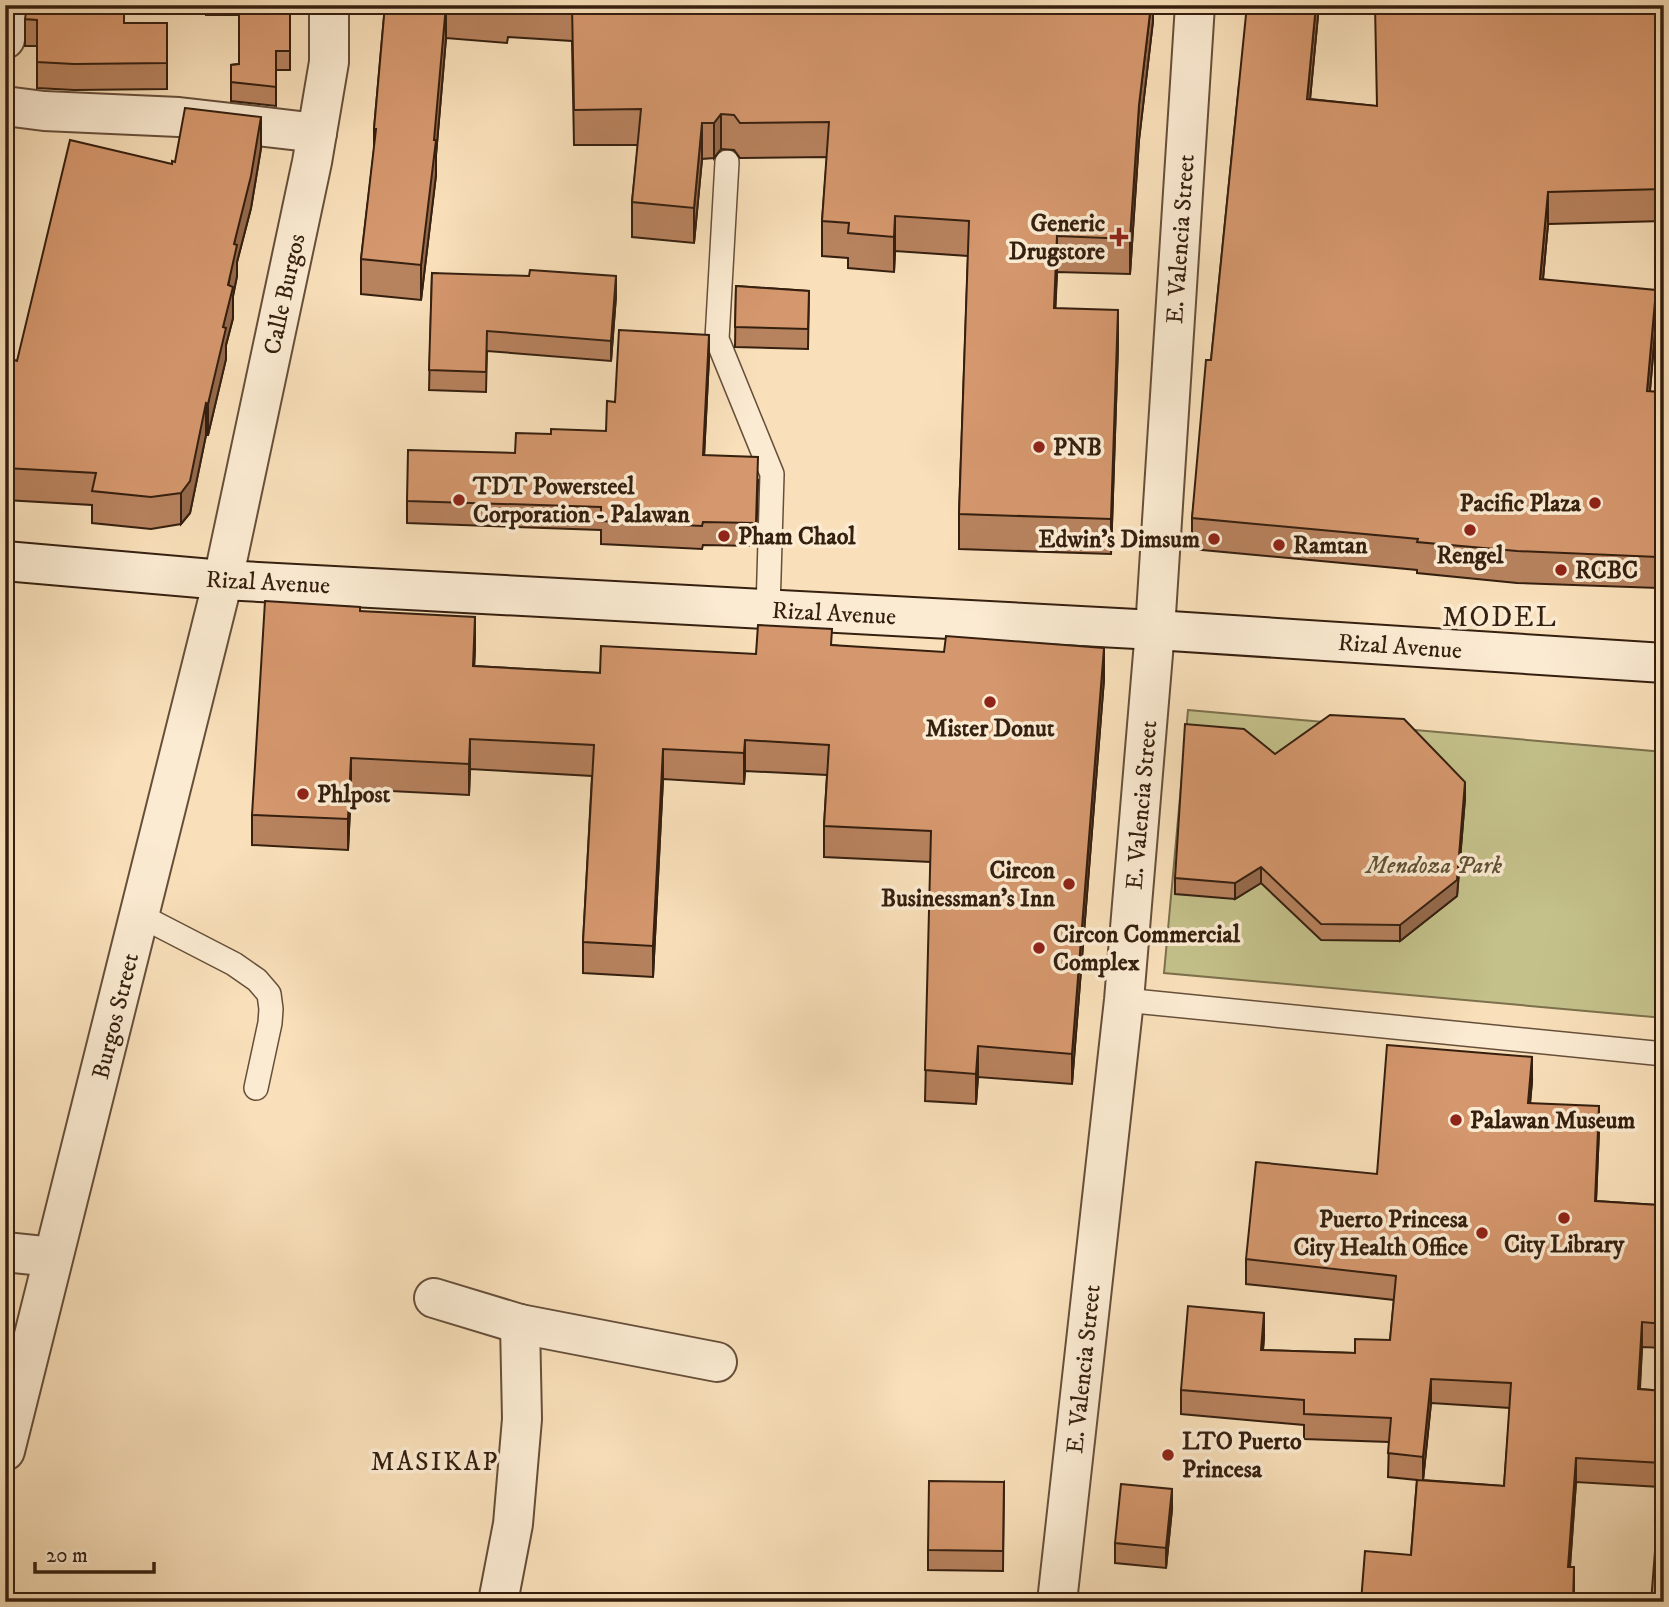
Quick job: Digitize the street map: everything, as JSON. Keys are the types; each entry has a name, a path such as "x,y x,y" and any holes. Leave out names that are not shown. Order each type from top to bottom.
{"street":[{"path":"5,39 9,5"},
{"name":"Calle Burgos","path":"223,580 317,133 329,62 330,5"},
{"name":"E. Valencia Street","path":"1057,1602 1124,1000 1155,630 1195,5"},
{"path":"5,106 44,111 179,117 317,133"},
{"name":"Rizal Avenue","path":"5,561 223,580 1155,630 1664,663"},
{"name":"Burgos Street","path":"5,1451 223,580"},
{"path":"5,1252 53,1257"},
{"path":"434,1298 520,1324 717,1362"},
{"path":"498,1602 513,1524 522,1419 520,1324"}],"lane":[{"path":"727,163 717,339 772,474 768,610"},
{"path":"141,916 234,964 257,980 269,994 270,1023 256,1088"},
{"path":"1124,1000 1664,1054"}],"green space":[{"name":"Mendoza Park","path":"1188,710 1664,752 1664,1018 1164,973"}],"building":[{"path":"27,5 124,5 124,23 167,23 167,63 37,62 37,20 25,19"},
{"path":"239,5 290,5 290,51 276,51 276,87 231,82 231,65 239,64"},
{"path":"385,5 446,5 436,140 421,265 361,259 376,129"},
{"path":"475,5 507,5 507,8"},
{"path":"556,5 1151,5 1139,105 1130,239 1057,236 1054,308 1118,310 1111,519 959,514 969,221 895,216 894,237 848,233 849,223 822,221 829,122 740,123 734,115 721,114 714,123 702,123 694,208 632,202 641,109 574,110 572,6"},
{"path":"1247,5 1316,5 1307,99 1377,106 1375,5 1664,5 1664,189 1548,192 1540,279 1656,290 1647,391 1661,392 1658,557 1517,551 1192,518 1206,360 1211,360"},
{"path":"185,108 261,117 251,176 234,244 237,245 228,285 233,287 223,327 226,328 208,404 206,403 190,481 181,493 151,497 92,491 96,473 5,468 5,375 8,375 12,359 17,361 70,140 172,164 172,161 175,162"},
{"path":"530,270 616,276 611,341 487,331 486,372 429,370 432,273 529,276"},
{"path":"736,286 809,291 808,329 735,327"},
{"path":"619,330 709,335 703,455 758,457 756,523 703,522 702,526 601,521 601,507 407,501 408,450 515,453 516,433 551,434 551,429 606,431 607,401 615,402"},
{"path":"265,601 360,607 360,611 475,617 473,666 600,673 601,646 756,654 758,625 832,629 831,645 944,652 946,636 1104,648 1072,1054 978,1046 976,1074 925,1070 931,831 824,826 829,745 745,740 744,753 663,749 653,946 583,942 594,745 470,739 469,764 351,758 348,819 252,815"},
{"path":"1330,715 1404,719 1465,782 1457,880 1400,925 1321,924 1261,867 1235,883 1175,878 1185,724 1244,729 1275,754"},
{"path":"1387,1045 1532,1057 1528,1103 1599,1106 1595,1201 1658,1205 1664,1134 1664,1324 1642,1322 1638,1389 1664,1391 1664,1602 1651,1602 1662,1463 1576,1458 1568,1567 1574,1567 1573,1602 1361,1602 1365,1551 1411,1555 1417,1480 1504,1486 1511,1383 1431,1379 1423,1457 1388,1453 1391,1418 1304,1414 1304,1400 1181,1390 1188,1306 1264,1313 1261,1350 1355,1353 1355,1339 1390,1340 1396,1276 1246,1259 1256,1162 1377,1174"},
{"path":"929,1481 1004,1482 1003,1551 928,1550"},
{"path":"1121,1484 1172,1489 1166,1548 1115,1543"}],"place":[{"name":"Generic Drugstore","path":"1119,237"},
{"name":"PNB","path":"1039,447"},
{"name":"TDT Powersteel Corporation - Palawan","path":"459,500"},
{"name":"Pacific Plaza","path":"1595,503"},
{"name":"Rengel","path":"1470,530"},
{"name":"Pham Chaol","path":"724,536"},
{"name":"Edwin's Dimsum","path":"1214,539"},
{"name":"Ramtan","path":"1279,545"},
{"name":"RCBC","path":"1561,570"},
{"name":"Mister Donut","path":"990,702"},
{"name":"Phlpost","path":"303,794"},
{"name":"Circon Businessman's Inn","path":"1069,884"},
{"name":"Circon Commercial Complex","path":"1039,948"},
{"name":"Palawan Museum","path":"1456,1120"},
{"name":"City Library","path":"1564,1218"},
{"name":"Puerto Princesa City Health Office","path":"1482,1233"},
{"name":"LTO Puerto Princesa","path":"1168,1455"}],"district":[{"name":"MODEL","path":"1500,616"},
{"name":"MASIKAP","path":"435,1461"}]}
